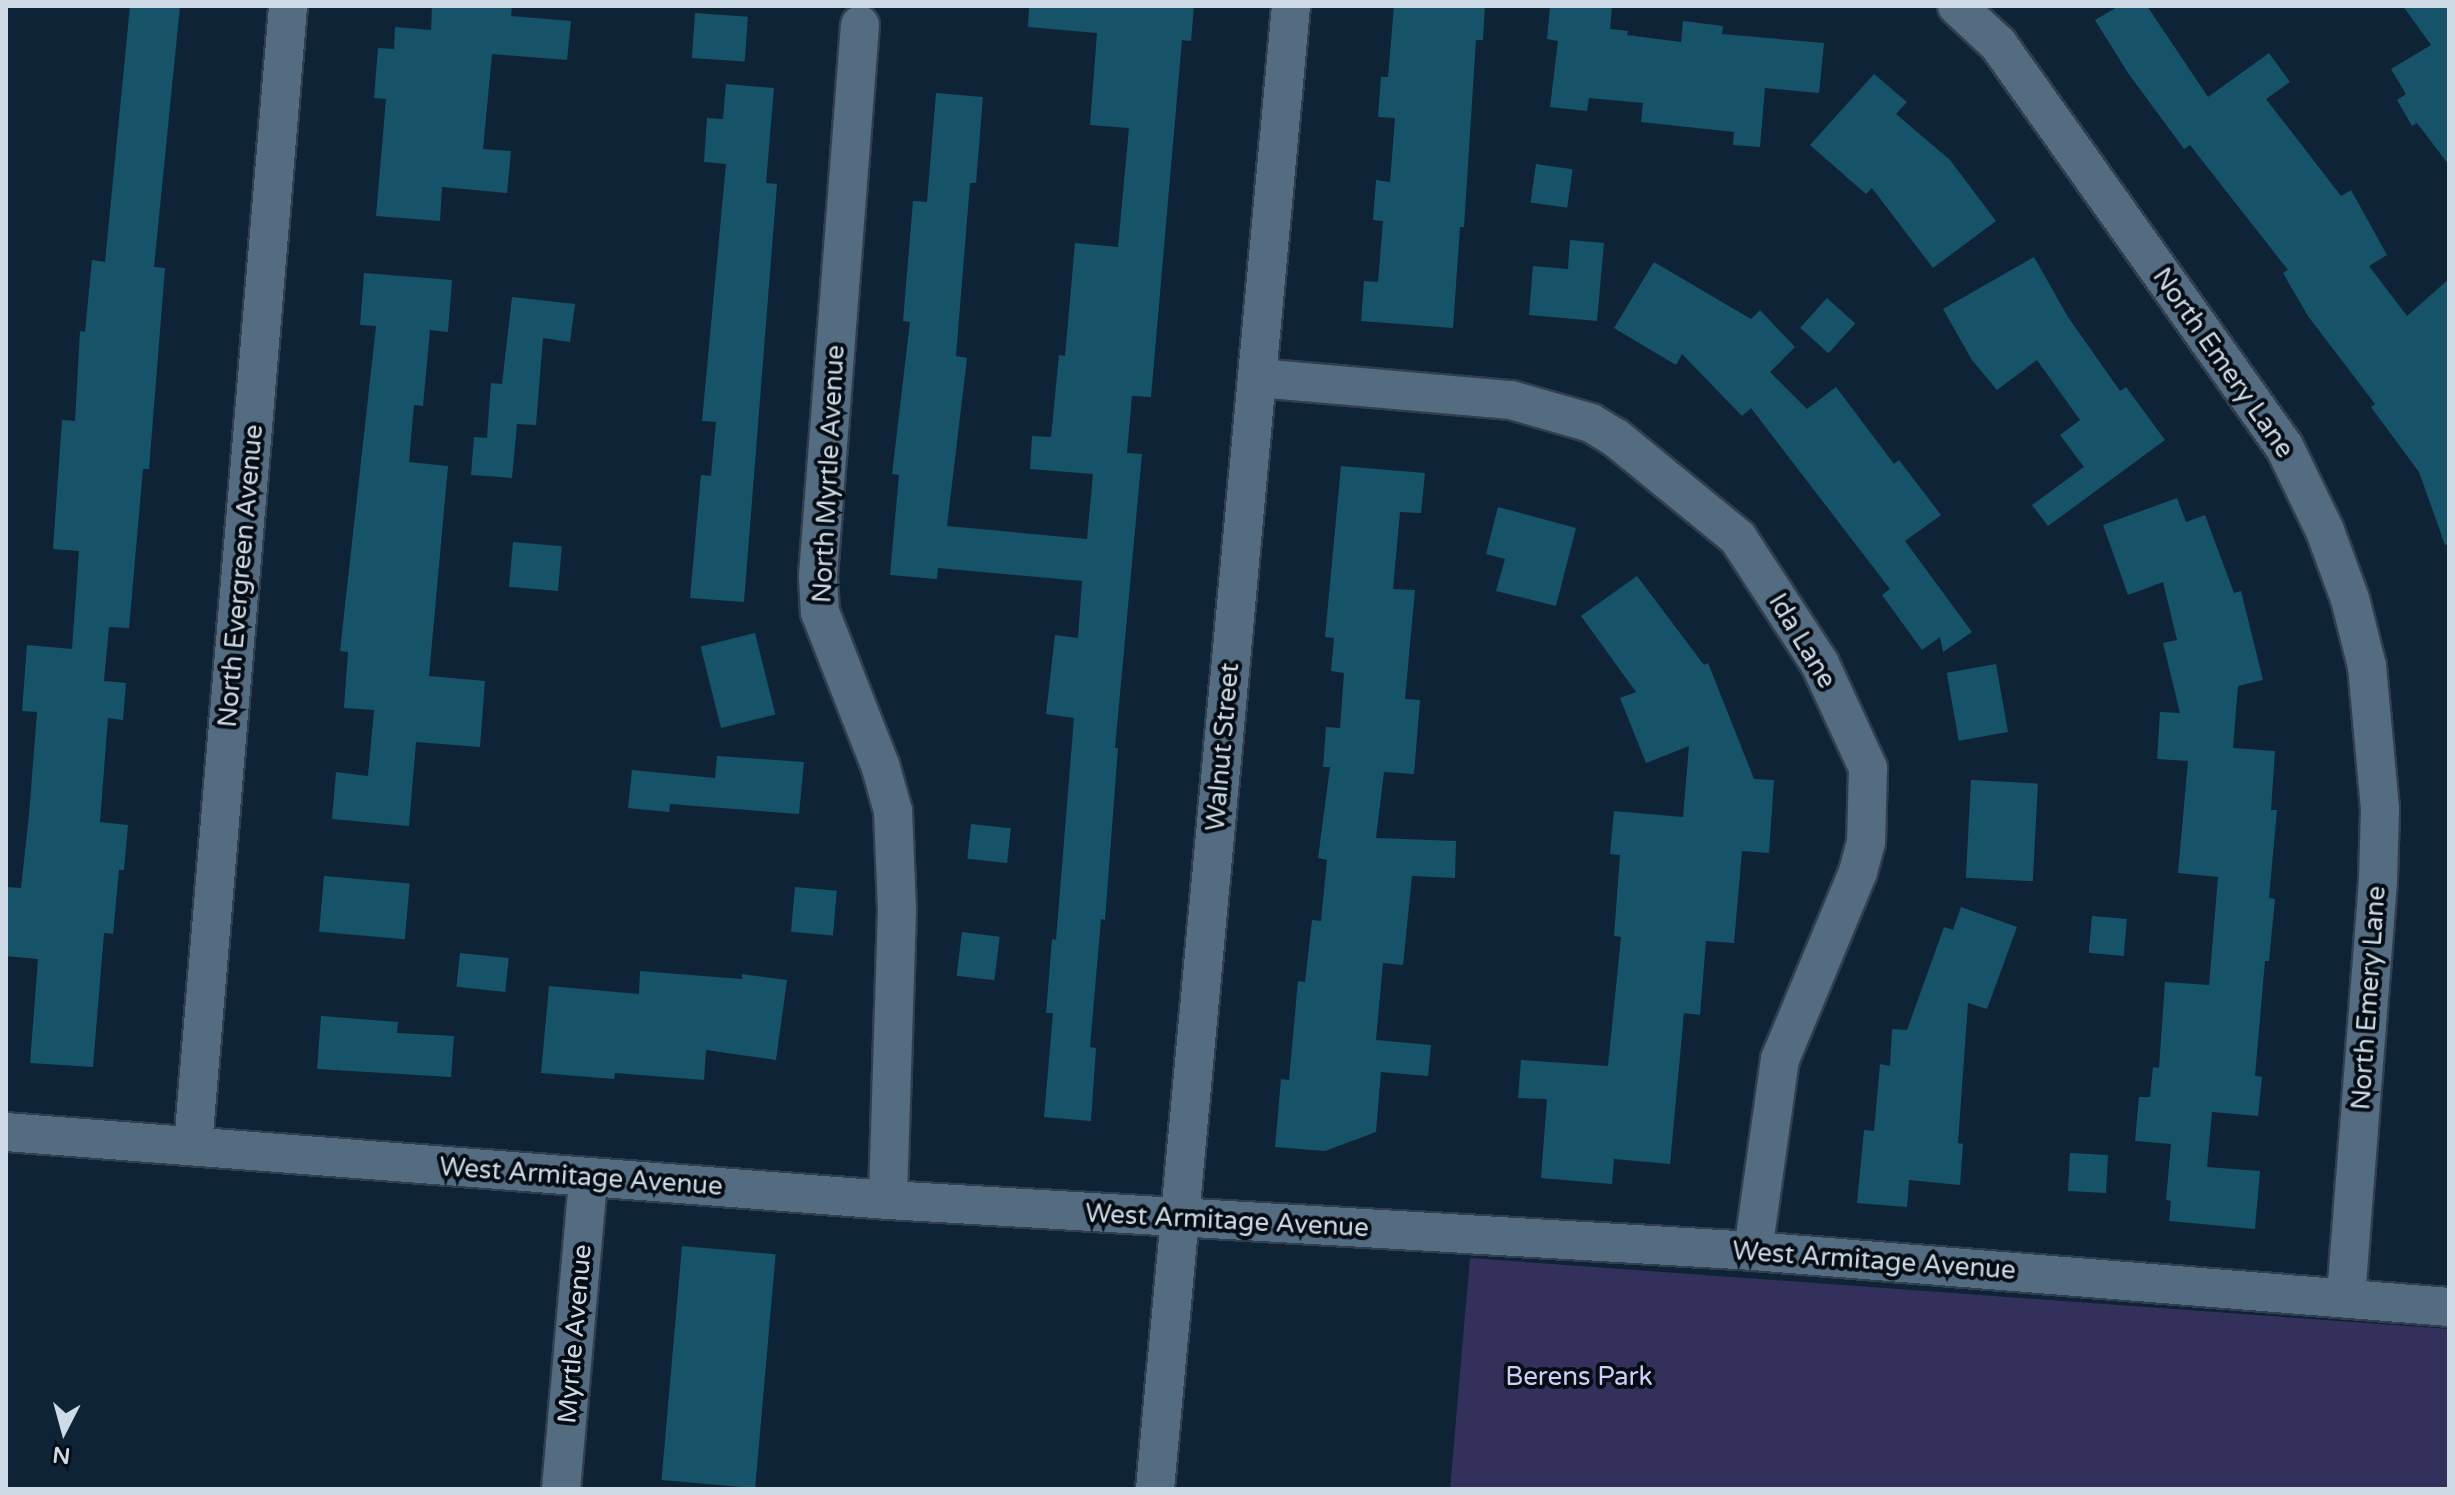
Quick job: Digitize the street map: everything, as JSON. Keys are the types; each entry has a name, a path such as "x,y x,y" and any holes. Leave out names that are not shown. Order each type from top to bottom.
{"street":[{"name":"North Evergreen Avenue","path":"193,1145 288,6"},
{"name":"Walnut Street","path":"1155,1489 1291,6"},
{"name":"North Emery Lane","path":"1957,6 1998,44 2284,446 2325,531 2350,599 2367,666 2380,809 2378,881 2346,1299"},
{"name":"North Myrtle Avenue","path":"860,25 818,576 820,612 881,768 893,811 897,910 888,1200"},
{"name":"Ida Lane","path":"1258,378 1511,400 1591,423 1616,438 1738,538 1820,664 1868,768 1866,842 1858,872 1780,1059 1753,1251"},
{"name":"West Armitage Avenue","path":"6,1132 888,1200 1753,1251 2449,1307"},
{"name":"Myrtle Avenue","path":"561,1489 588,1178"}],"green space":[{"name":"Berens Park","path":"1470,1258 2449,1329 2449,1489 1450,1489"}],"building":[{"path":"130,6 180,6 154,267 165,268 149,469 143,469 129,628 109,627 104,681 126,683 123,720 108,718 100,822 128,825 124,870 119,870 113,934 104,933 93,1067 30,1063 38,959 6,956 6,887 21,888 37,712 22,711 27,645 72,649 79,551 53,549 62,420 75,421 80,331 85,332 92,260 105,262"},
{"path":"432,6 512,6 511,16 571,21 567,60 492,54 483,149 511,151 507,193 442,187 440,221 376,216 386,99 374,98 378,48 394,49 395,27 431,30"},
{"path":"1029,6 1194,6 1191,41 1182,40 1151,397 1132,396 1127,453 1142,454 1115,748 1118,748 1105,920 1101,919 1090,1047 1096,1048 1091,1121 1044,1117 1053,1013 1046,1013 1052,939 1056,940 1074,718 1046,714 1055,635 1078,638 1082,581 938,568 937,579 890,575 899,475 892,474 910,322 903,321 913,201 927,202 936,93 983,97 976,183 970,183 956,356 967,358 947,526 1087,539 1093,474 1030,469 1032,436 1051,437 1059,355 1065,356 1075,243 1118,247 1129,128 1090,125 1097,33 1028,27"},
{"path":"1394,6 1485,6 1483,40 1476,40 1464,227 1460,227 1453,328 1361,321 1364,281 1378,282 1383,221 1373,220 1376,180 1390,182 1395,118 1378,117 1381,77 1388,77"},
{"path":"1550,6 1612,6 1610,29 1628,31 1627,35 1681,42 1683,21 1723,26 1722,34 1824,43 1819,93 1765,88 1760,147 1733,145 1734,132 1641,122 1643,103 1589,98 1587,111 1550,107 1558,41 1547,39"},
{"path":"2119,6 2147,6 2208,97 2269,53 2290,82 2266,99 2341,196 2351,190 2387,255 2369,266 2407,316 2449,279 2449,544 2445,545 2419,472 2371,407 2375,404 2308,316 2283,273 2288,270 2190,145 2184,149 2128,73 2095,20"},
{"path":"2403,6 2449,6 2449,165 2417,123 2412,126 2397,100 2406,94 2391,69 2431,45"},
{"path":"695,13 748,17 745,62 692,58"},
{"path":"1874,74 1907,102 1896,114 1950,160 1996,221 1933,268 1872,188 1866,194 1810,145"},
{"path":"726,84 774,88 766,183 777,184 744,602 690,598 701,475 711,476 716,422 702,421 726,164 704,162 707,118 723,119"},
{"path":"1536,164 1573,169 1567,208 1531,203"},
{"path":"1570,240 1604,243 1597,321 1529,315 1533,266 1568,269"},
{"path":"2034,257 2068,317 2120,391 2126,387 2165,440 2048,526 2032,505 2084,467 2060,435 2080,420 2037,360 1997,390 1972,360 1943,309"},
{"path":"1654,262 1751,319 1760,310 1795,347 1770,372 1807,409 1836,387 1894,464 1899,460 1941,515 1905,541 1972,632 1943,652 1940,637 1922,650 1882,595 1890,589 1751,408 1742,416 1682,354 1676,365 1614,328"},
{"path":"364,273 452,280 448,332 430,330 423,406 414,405 409,462 448,466 429,676 485,681 480,747 416,742 409,826 332,819 336,772 368,776 374,710 344,708 348,652 340,651 376,326 360,325"},
{"path":"512,297 575,304 570,342 543,338 536,425 517,424 512,478 471,475 474,437 487,438 491,383 502,384"},
{"path":"1827,298 1855,323 1828,353 1800,328"},
{"path":"1341,466 1425,473 1421,513 1400,512 1393,589 1415,590 1405,699 1420,700 1414,774 1384,772 1376,838 1456,841 1455,878 1412,876 1403,965 1383,963 1376,1040 1431,1045 1428,1076 1381,1072 1376,1132 1325,1151 1275,1147 1281,1079 1289,1080 1298,981 1305,982 1312,920 1321,921 1327,860 1318,858 1330,767 1323,767 1326,727 1340,728 1344,673 1331,671 1334,638 1325,637"},
{"path":"2177,498 2186,522 2205,515 2234,593 2241,591 2263,680 2238,686 2233,748 2275,751 2271,810 2277,810 2269,898 2275,899 2269,961 2265,961 2255,1076 2262,1077 2258,1116 2212,1112 2207,1167 2260,1171 2255,1229 2169,1221 2171,1201 2166,1200 2171,1144 2135,1141 2139,1097 2150,1097 2153,1067 2159,1068 2165,982 2209,985 2218,877 2178,873 2188,761 2157,759 2160,712 2180,713 2163,643 2177,640 2163,582 2128,595 2103,525"},
{"path":"1498,507 1576,528 1556,606 1496,591 1505,559 1486,554"},
{"path":"513,542 562,546 558,591 509,587"},
{"path":"1637,576 1704,665 1708,663 1754,779 1774,780 1769,853 1742,851 1734,943 1706,941 1700,1015 1684,1013 1670,1164 1614,1159 1612,1184 1541,1178 1547,1099 1518,1098 1521,1060 1608,1066 1621,937 1614,936 1620,855 1610,854 1614,811 1683,817 1689,746 1646,763 1620,698 1636,692 1581,616"},
{"path":"755,633 775,715 721,728 701,647"},
{"path":"1996,664 2008,732 1959,741 1947,673"},
{"path":"717,756 804,762 799,814 670,804 669,812 628,808 632,770 715,778"},
{"path":"1971,780 2038,784 2033,881 1966,878"},
{"path":"971,824 1011,828 1007,863 967,859"},
{"path":"324,876 410,883 405,939 319,932"},
{"path":"795,887 837,891 833,935 791,932"},
{"path":"1961,907 2017,927 1987,1009 1968,1003 1958,1143 1963,1144 1960,1185 1909,1180 1907,1207 1857,1203 1864,1130 1874,1131 1880,1064 1890,1066 1892,1029 1907,1030 1944,927 1953,930"},
{"path":"2092,916 2127,919 2124,956 2089,953"},
{"path":"962,932 1000,937 994,980 957,976"},
{"path":"460,953 509,958 505,992 456,987"},
{"path":"640,971 742,979 742,974 787,980 776,1060 706,1050 704,1080 615,1073 614,1079 541,1073 549,986 639,994"},
{"path":"321,1016 398,1022 397,1033 454,1036 451,1077 317,1069"},
{"path":"2070,1153 2108,1155 2106,1193 2068,1191"},
{"path":"682,1246 776,1254 755,1488 662,1480"}]}
